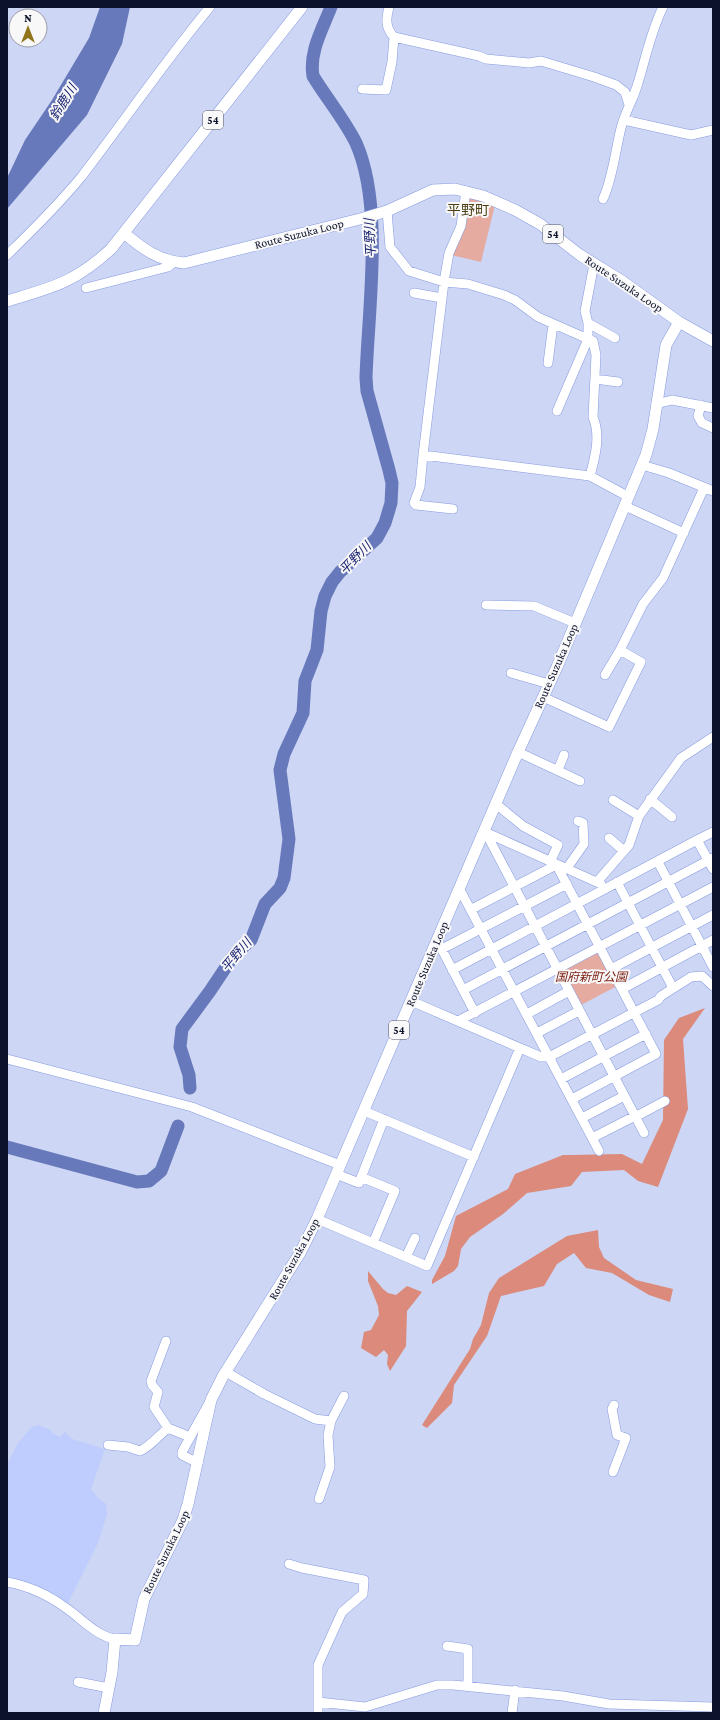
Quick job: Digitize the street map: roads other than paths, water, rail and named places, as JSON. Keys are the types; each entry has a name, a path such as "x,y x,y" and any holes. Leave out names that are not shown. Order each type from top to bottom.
{"main road":[{"name":"54","path":"7,301 54,287 76,277 99,260 124,233 302,7"},
{"name":"Route Suzuka Loop","path":"124,233 155,256 174,262 184,263 365,217 382,212 434,190 455,189 466,191 515,210 540,224 594,264 622,281 679,322 713,341"},
{"name":"Route Suzuka Loop","path":"115,1639 135,1640 144,1598 183,1520 198,1464 211,1400 226,1372 300,1253 317,1219 411,1001 439,946 460,888 642,465 653,429 666,345 679,322"},
{"path":"104,1713 109,1688 115,1639"}],"street":[{"path":"7,255 38,225 81,177 145,89 210,7"},
{"path":"389,7 386,17 387,24 390,33 394,37 479,56 486,59 529,63 541,61 566,68 616,85 625,92 629,106"},
{"path":"603,199 610,184 614,158 624,120 638,84 648,47 663,7"},
{"path":"362,89 386,90 392,62 394,37"},
{"path":"624,120 691,135 713,130"},
{"path":"453,509 416,505 414,503 420,487 444,282 449,253 461,226 466,191"},
{"path":"382,212 390,247 409,271 444,282 468,284 504,295 515,300 538,317 592,341 596,354 594,417 598,436 596,456 590,476"},
{"path":"86,288 168,266 174,262"},
{"path":"557,411 588,339 588,323 585,310 594,264"},
{"path":"414,293 442,298"},
{"path":"588,323 615,338"},
{"path":"548,363 553,324"},
{"path":"595,379 618,382"},
{"path":"656,404 672,400 713,408"},
{"path":"701,405 698,416 702,423 713,428"},
{"path":"423,455 590,476 627,502 684,533"},
{"path":"605,675 620,650 643,604 663,578 684,533 709,490 669,473 642,465"},
{"path":"486,605 534,606 575,623"},
{"path":"543,697 609,727 641,662 620,650"},
{"path":"511,673 548,684"},
{"path":"597,882 624,852 632,838 639,816 681,758 713,736"},
{"path":"518,752 580,781"},
{"path":"558,770 564,755"},
{"path":"650,799 672,817"},
{"path":"613,800 639,816"},
{"path":"496,804 523,826 558,845 555,864 578,904 656,1054 572,1099"},
{"path":"567,868 584,844 583,823 578,821"},
{"path":"485,832 597,882 614,885 628,903 673,988"},
{"path":"485,832 644,1133"},
{"path":"452,970 713,832"},
{"path":"609,838 624,852"},
{"path":"463,990 668,882 711,863 697,840"},
{"path":"658,862 713,966"},
{"path":"472,909 555,864"},
{"path":"474,1013 439,946 482,929 567,884"},
{"path":"458,1021 713,887"},
{"path":"460,888 599,1151"},
{"path":"611,969 713,915"},
{"path":"622,989 713,940"},
{"path":"411,1001 541,1057 550,1057 658,1000 673,988 696,976 702,976 713,986"},
{"path":"527,1014 569,991"},
{"path":"537,1033 580,1011"},
{"path":"561,1079 646,1034"},
{"path":"317,1219 427,1266 520,1048"},
{"path":"7,1059 192,1107 338,1169 359,1183 384,1118"},
{"path":"582,1118 624,1096"},
{"path":"592,1138 665,1101"},
{"path":"364,1111 384,1118 474,1157"},
{"path":"361,1177 395,1191 374,1243"},
{"path":"406,1257 415,1238"},
{"path":"166,1341 151,1381 152,1385 158,1392 154,1407 168,1428 190,1437"},
{"path":"226,1372 264,1394 315,1419 331,1421"},
{"path":"319,1499 330,1468 328,1435 331,1421 344,1396"},
{"path":"198,1464 182,1455 190,1437 211,1400"},
{"path":"613,1472 626,1438 617,1435 612,1409 614,1404"},
{"path":"108,1446 128,1447 140,1451 147,1448 168,1428"},
{"path":"289,1564 364,1580 363,1594 342,1612 318,1665 318,1713"},
{"path":"7,1582 28,1586 43,1593 98,1632 115,1639"},
{"path":"447,1646 468,1648 468,1685"},
{"path":"78,1682 109,1688"},
{"path":"318,1702 365,1708 437,1685 468,1685 563,1696 638,1710 713,1708"},
{"path":"512,1713 515,1690"}],"water":[{"name":"鈴鹿川","path":"100,7 130,7 122,44 87,115 7,209 7,178 25,140 52,100 89,38"}],"waterway":[{"name":"平野川","path":"190,1088 189,1075 180,1047 182,1029 234,955 251,940 265,904 280,888 284,878 289,839 280,770 284,754 303,713 305,681 317,650 321,611 325,596 332,582 340,572 377,538 385,523 391,503 392,483 367,391 366,378 371,290 372,227 370,197 365,168 351,134 313,76 312,67 315,50 320,33 331,7"},
{"name":"平野川","path":"7,1147 137,1182 149,1181 161,1171 178,1126"}],"district":[{"name":"平野町","path":"468,210"}],"park label":[{"name":"国府新町公園","path":"591,977"}]}
